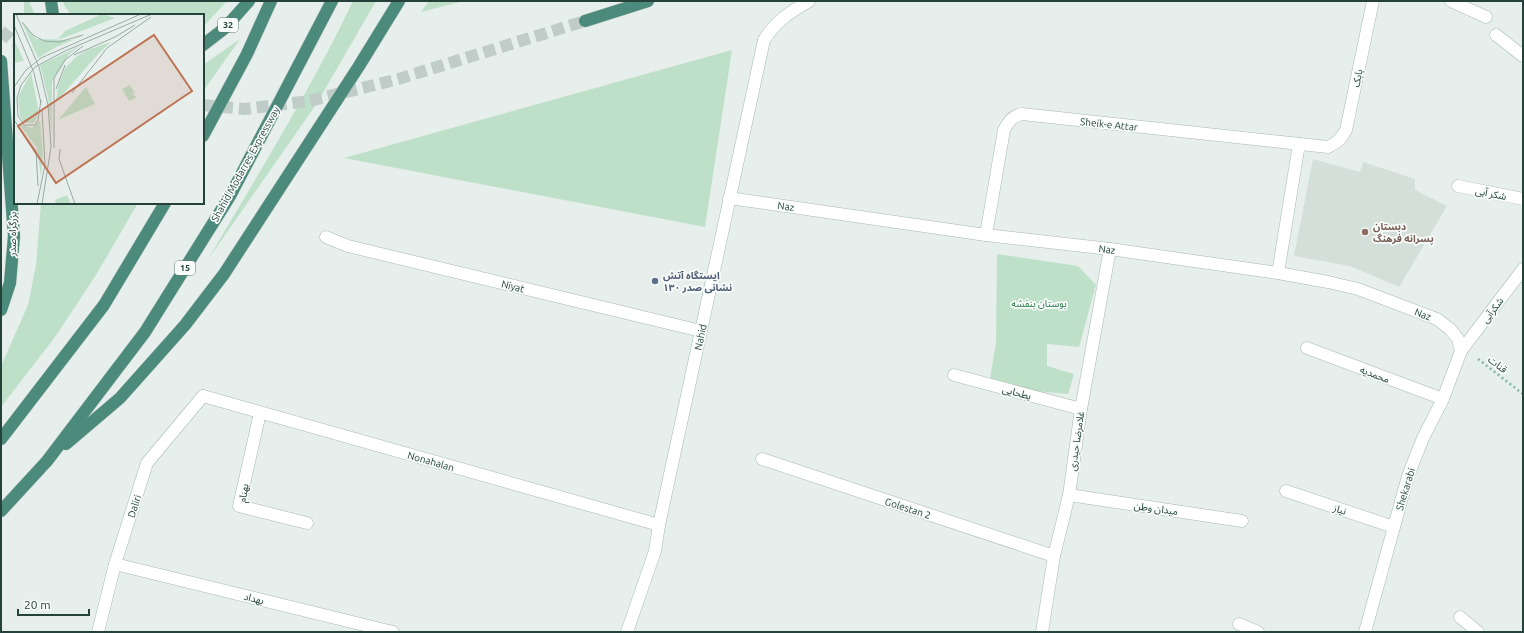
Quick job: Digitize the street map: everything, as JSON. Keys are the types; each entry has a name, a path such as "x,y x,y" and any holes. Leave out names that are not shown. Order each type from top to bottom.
{"highway":[{"path":"51,1 53,14"},
{"name":"32","path":"204,45 225,28 249,1"},
{"path":"204,134 247,54 271,1"},
{"name":"Shahid Modarres Expressway","path":"1,511 47,461 145,332 230,196 332,1"},
{"path":"47,461 120,398 185,325 224,274 359,66 399,1"},
{"path":"585,21 648,1"},
{"name":"بزرگراه صدر","path":"1,61 14,236 10,283 1,310"},
{"path":"1,440 104,305 164,204"}],"street":[{"name":"Nahid","path":"627,632 655,551 659,526 764,40 773,26 796,8 809,1"},
{"name":"Sheik-e Attar","path":"986,235 1004,130 1014,116 1022,114 1328,147 1337,143 1346,130 1373,1"},
{"path":"1451,1 1486,18"},
{"path":"1496,35 1523,56"},
{"path":"1278,273 1299,144"},
{"name":"شکر آبی","path":"1458,186 1523,199"},
{"name":"Naz","path":"730,198 986,235 1110,249 1278,273 1358,289 1437,319 1450,328 1458,339 1461,352"},
{"name":"Niyat","path":"326,237 348,246 701,331"},
{"name":"غلامرضا حیدری","path":"1042,632 1054,556 1069,495 1081,409 1110,249"},
{"name":"شکرآبی","path":"1461,352 1523,269"},
{"name":"محمدیه","path":"1307,348 1443,399"},
{"name":"Shekarabi","path":"1365,632 1408,476 1423,438 1443,399 1461,352"},
{"name":"بطحایی","path":"954,375 1081,409"},
{"name":"Nonahalan","path":"202,396 659,526"},
{"name":"Daliri","path":"98,632 115,564 147,463 202,396"},
{"name":"بهنام","path":"260,413 239,506 307,523"},
{"name":"Golestan 2","path":"762,459 1054,556"},
{"name":"نیاز","path":"1286,491 1394,527"},
{"name":"میدان وطن","path":"1069,495 1242,521"},
{"name":"بهداد","path":"115,564 393,632"},
{"path":"1460,617 1478,632"},
{"path":"1239,624 1258,632"}],"path":[{"name":"قنات","path":"1461,352 1482,362 1523,394"}],"shaded area":[{"name":"دبستان پسرانه فرهنگ","path":"1313,159 1360,172 1363,162 1415,179 1415,190 1447,206 1399,287 1350,266 1294,256"}],"green space":[{"path":"24,1 29,1 35,14 24,14"},
{"path":"63,1 227,1 204,26 204,14 70,14"},
{"path":"353,1 376,1 317,103 207,261 319,68"},
{"path":"429,1 464,1 421,12"},
{"path":"240,39 204,90 204,64"},
{"path":"732,50 705,227 344,158"},
{"path":"41,204 137,204 96,275 55,337 1,407 1,366 28,305 36,265"},
{"name":"بوستان بنفشه","path":"997,254 1078,266 1096,285 1079,347 1047,344 1047,366 1074,374 1068,394 1035,391 990,378 996,343"}],"tunnel":[{"path":"204,105 245,109 309,101 395,80 585,21"},
{"path":"1,31 14,42"}],"place":[{"name":"دبستان پسرانه فرهنگ","path":"1365,232"},
{"name":"ایستگاه آتش نشانی صدر ۱۳۰","path":"655,281"}]}
